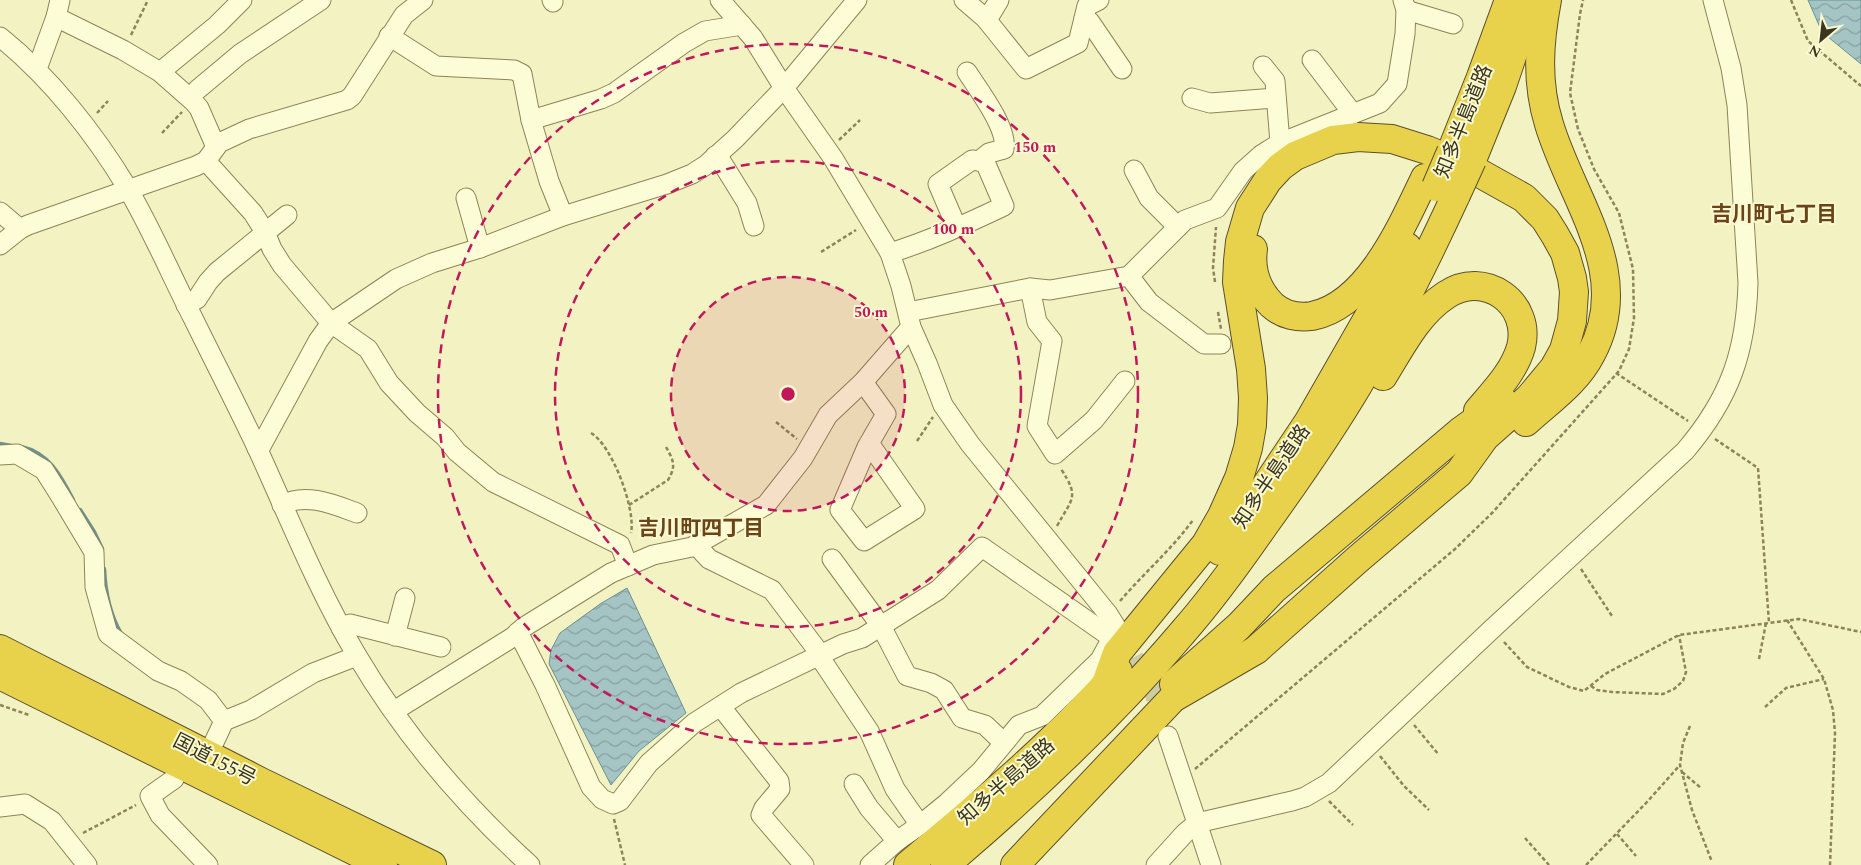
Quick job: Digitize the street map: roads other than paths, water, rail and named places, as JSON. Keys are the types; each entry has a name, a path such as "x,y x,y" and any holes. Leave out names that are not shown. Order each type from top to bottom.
{"highway":[{"path":"997,865 1162,694 1240,626 1274,589 1461,431 1512,394 1527,380 1547,351 1558,322 1560,307 1557,274 1545,244 1537,233 1512,208 1468,182 1421,163 1395,154 1373,151 1350,151 1306,167 1286,182 1261,218 1253,254 1253,270 1257,285 1267,300 1283,312 1299,317 1309,316 1334,308 1346,300 1368,278 1410,209 1439,187 1454,153 1496,0"},
{"name":"知多半島道路","path":"908,865 978,807 1057,736 1106,684 1216,556 1271,479 1309,421 1373,311 1439,187 1454,153 1509,0"},
{"name":"知多半島道路","path":"1454,153 1502,86 1531,0"},
{"path":"1459,473 1485,460 1562,392 1579,373 1592,353 1601,332 1606,309 1607,285 1602,256 1558,152 1548,122 1543,98 1540,66 1541,31 1547,0"},
{"path":"1015,865 1173,698 1256,650 1358,559 1459,473 1486,437 1518,409 1554,368 1564,350 1569,335 1574,305 1573,285 1565,253 1545,219 1524,198 1474,170 1427,150 1392,139 1358,137 1333,140 1311,148 1280,167 1268,180 1250,208 1240,242 1237,282 1253,398 1252,425 1248,448 1239,478 1222,516 1206,544 1117,654 1106,684"},
{"name":"知多半島道路","path":"945,865 996,822 1070,753 1161,658 1208,601 1248,548 1302,473 1358,386 1391,328 1426,260 1439,187"},
{"path":"1161,658 1208,619 1292,513 1323,470 1421,316 1448,293 1464,287 1482,286 1494,289 1505,296 1514,307 1522,326 1521,347 1501,383 1461,431"},
{"name":"国道155号","path":"0,649 208,755 432,865"},
{"name":"国道155号","path":"0,674 383,865"}],"street":[{"path":"160,72 217,25 242,0"},
{"path":"0,245 20,229 128,188 196,166 211,154 220,143 249,129 347,100 352,96 404,15 423,0"},
{"path":"720,0 753,38 784,88 827,149 890,253 909,320 943,405 970,444 1108,614 1118,630 1100,660 1042,716 1019,725 1003,742 981,771 920,825 897,841 870,865"},
{"path":"257,448 261,446 318,341 331,323 396,279 432,262 480,248 563,216 667,184 692,174 706,165 734,139 784,88 857,0"},
{"path":"964,0 986,12 1026,69 1078,43 1087,6 1099,0"},
{"path":"986,12 999,0"},
{"path":"1156,865 1185,832 1197,823 1292,801 1319,789 1340,774 1492,629 1685,452 1703,431 1734,374 1748,308 1736,105 1731,68 1713,0"},
{"path":"195,96 240,54 313,2"},
{"path":"394,711 611,572 653,555 696,545 766,505 809,448 828,415 863,382 909,320 1030,288 1050,290 1129,276 1185,220 1217,208 1243,171 1261,155 1280,143 1380,103 1397,84 1405,34 1405,5 1453,24"},
{"path":"37,69 58,9 195,96 211,154 253,213 282,265 331,323 368,349 388,384 416,413 445,437 457,452 493,482 620,546 628,566"},
{"path":"1084,18 1090,22 1122,69"},
{"path":"530,120 601,99 614,93 684,43 705,32 742,25"},
{"path":"389,36 436,66 514,70 522,74 530,120 563,216"},
{"path":"0,37 37,69 92,136 128,188 170,269 257,448 341,628 357,656 415,741 458,793 530,865"},
{"path":"1312,60 1353,114"},
{"path":"1263,66 1275,80 1280,143"},
{"path":"967,72 994,113 1005,144 1004,149 989,153 979,161"},
{"path":"1192,98 1210,103 1276,98"},
{"path":"715,156 721,162 747,203 754,226"},
{"path":"890,253 957,228 1004,206 985,162 972,160 938,184 957,228"},
{"path":"1134,170 1149,198 1178,228"},
{"path":"466,198 480,248"},
{"path":"0,212 20,229"},
{"path":"186,305 197,299 217,272 287,215"},
{"path":"1129,276 1149,302 1204,344 1221,344"},
{"path":"1030,288 1037,322 1052,341 1037,426 1055,454 1094,420 1126,381"},
{"path":"863,382 886,414 869,443 840,510 864,541 916,509 869,443"},
{"path":"0,454 17,454 44,470 61,497 94,552 96,587 108,634 158,671 180,681 208,700 224,721"},
{"path":"282,504 314,500 329,502 357,513"},
{"path":"696,545 709,559 772,590 820,655 869,731 895,789 920,825"},
{"path":"518,632 545,685 591,787 602,799 613,804 620,802 648,763 694,723 741,693 820,655 862,638 938,590 982,547 1112,638"},
{"path":"832,559 881,626 907,676 931,683 944,690 962,718 985,725 1003,742"},
{"path":"395,636 405,598"},
{"path":"341,628 350,624 441,647"},
{"path":"208,755 224,721 251,710 313,673 357,656"},
{"path":"721,706 779,781 780,789 760,815 804,865"},
{"path":"1168,736 1212,865"},
{"path":"181,765 174,779 150,796 160,815 208,865"},
{"path":"854,784 869,808 897,841"},
{"path":"0,807 25,804 46,817 52,821 86,863"}],"water":[{"path":"1808,0 1861,0 1861,64 1822,32"},
{"path":"627,588 686,713 639,751 611,785 549,664 551,650 560,633 600,604"}],"waterway":[{"path":"0,444 11,446"},
{"path":"21,447 31,450 47,460 59,475 73,500"},
{"path":"80,510 102,549"},
{"path":"104,569 109,603 121,634"}],"tunnel":[{"path":"1120,633 1152,688 1163,720"}],"district":[{"name":"吉川町七丁目","path":"1774,214"},
{"name":"吉川町四丁目","path":"701,528"}]}
